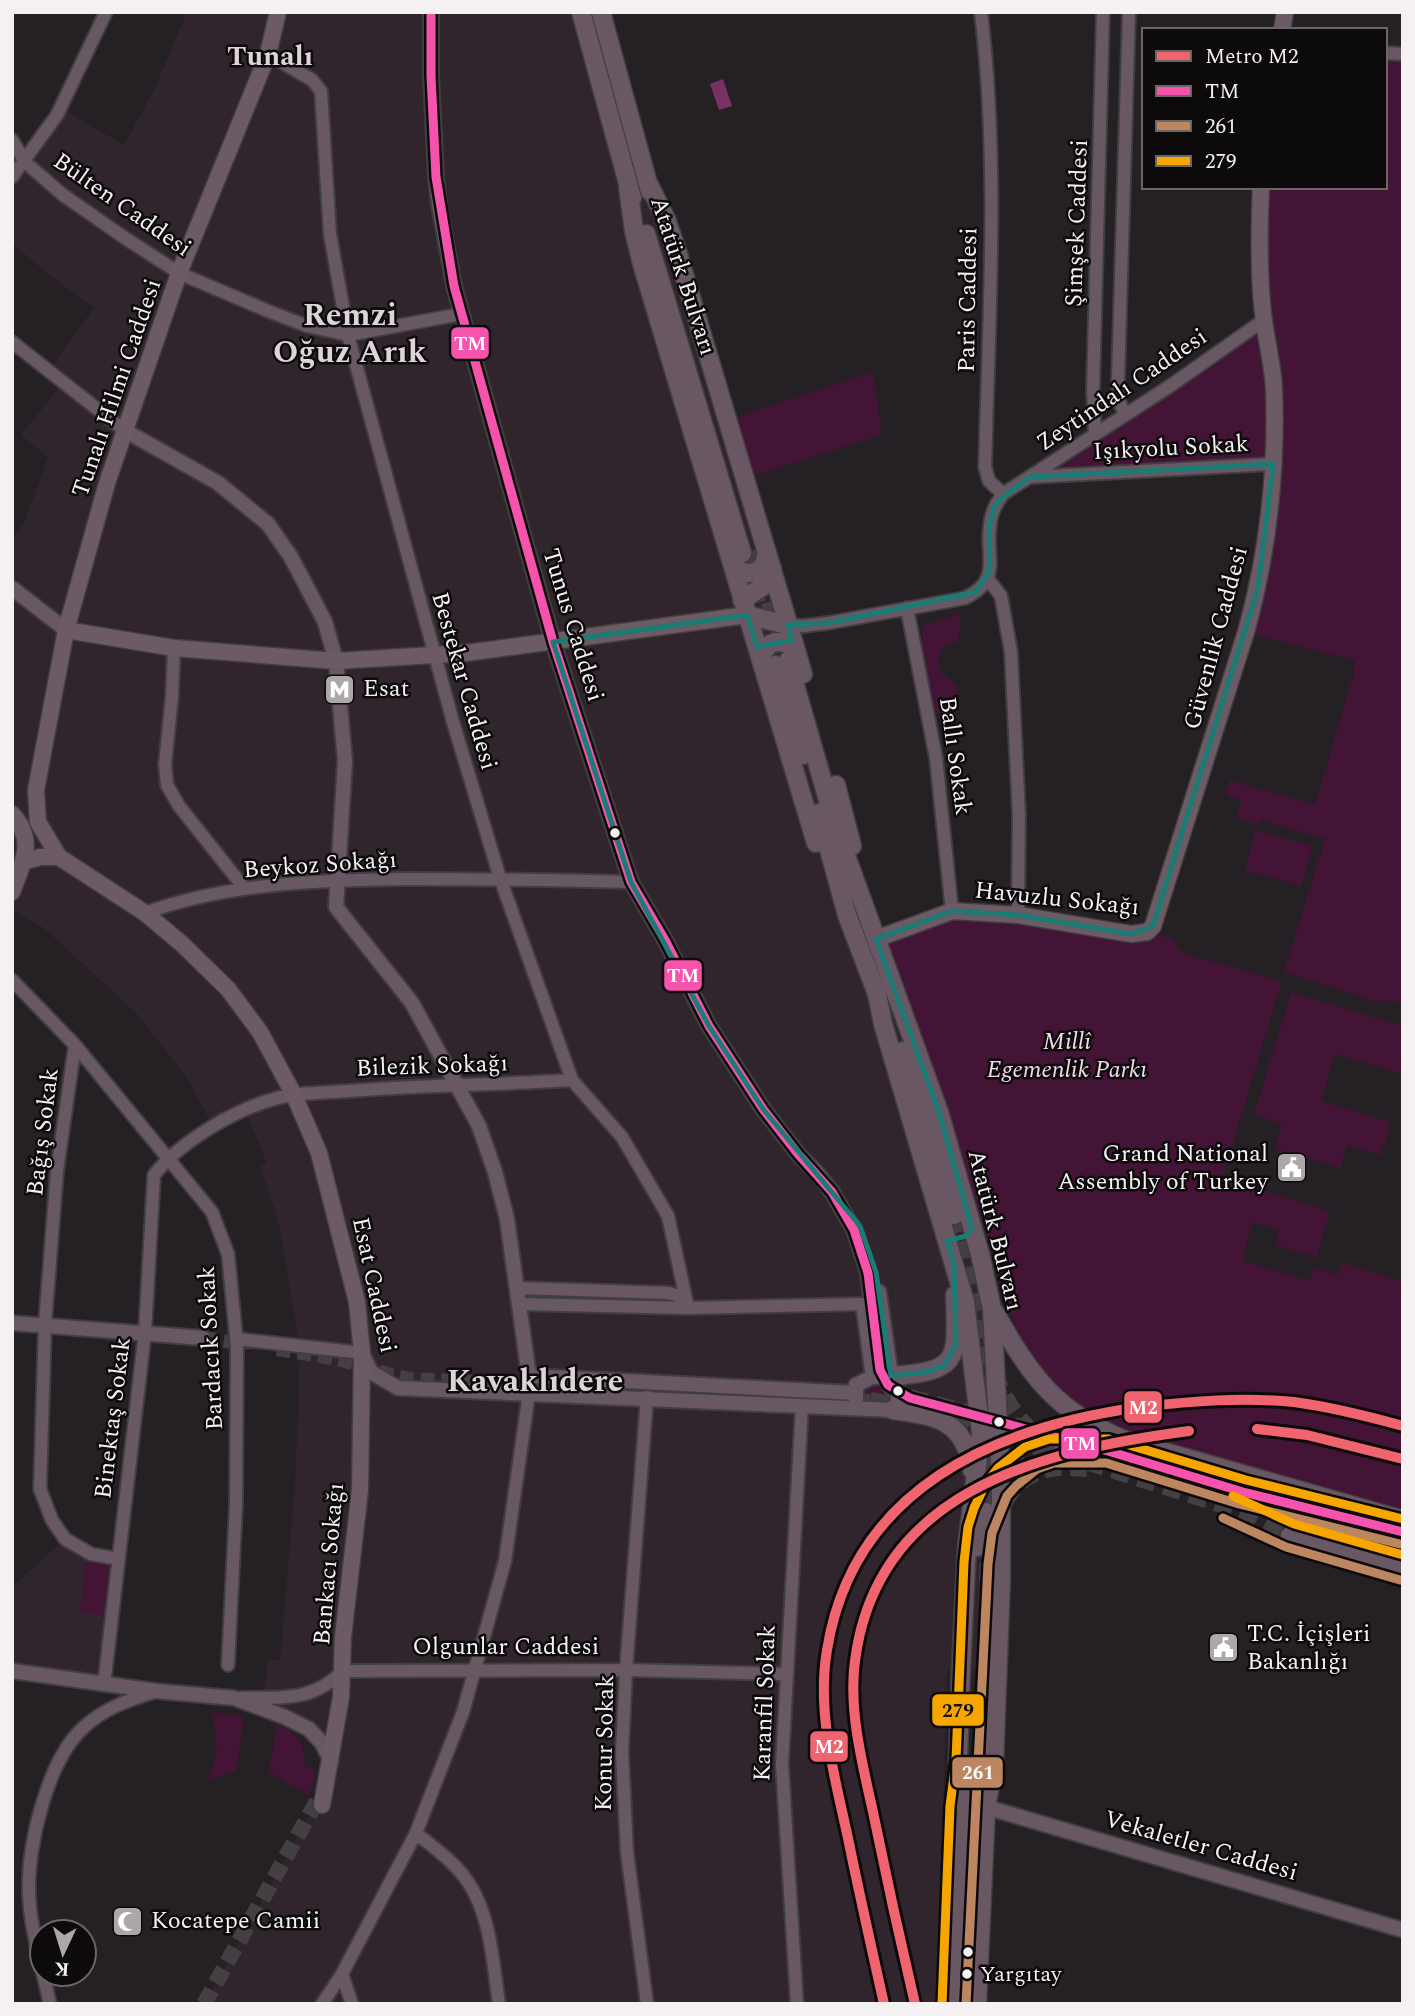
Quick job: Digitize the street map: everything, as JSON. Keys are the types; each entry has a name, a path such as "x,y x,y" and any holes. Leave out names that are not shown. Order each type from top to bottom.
{"main road":[{"name":"Tunalı Hilmi Caddesi","path":"59,856 38,822 36,790 66,629 124,429 179,273 268,54 278,12"},
{"name":"Atatürk Bulvarı","path":"581,12 628,187 754,558"},
{"name":"Atatürk Bulvarı","path":"601,12 647,181 666,219 678,254 754,558"},
{"name":"Güvenlik Caddesi","path":"1153,926 1255,599 1267,540 1273,464 1274,389 1264,320 1260,249 1261,189"},
{"path":"745,608 765,586 754,558"},
{"path":"754,558 745,608 780,658"},
{"path":"754,558 788,625 780,658"},
{"path":"66,629 174,648 336,660 434,655 553,642 745,608 788,625"},
{"name":"Atatürk Bulvarı","path":"780,658 847,821 854,877 939,1112 992,1309 1002,1525 994,1764 986,1807 977,2004"},
{"name":"Atatürk Bulvarı","path":"780,658 813,837 841,894 877,994 883,1024 969,1321 981,1433 967,1546 961,1670 958,1761 962,1806 954,2004"},
{"path":"12,805 26,799 36,790"},
{"path":"12,814 25,832 26,845 12,892"},
{"path":"23,862 40,857 59,856"},
{"name":"Esat Caddesi","path":"59,856 145,913 181,944 228,989 260,1032 294,1095 319,1153 357,1302 362,1353"},
{"name":"Havuzlu Sokağı","path":"876,939 952,911 1018,915 1131,934 1147,932 1153,926"},
{"path":"877,994 894,1023 954,1215"},
{"path":"945,1236 962,1238 972,1228"},
{"path":"891,1376 936,1370 951,1357 956,1345 954,1264"},
{"path":"992,1309 1017,1353 1051,1396 1079,1418 1104,1432 1127,1441 1403,1520"},
{"name":"Bankacı Sokağı","path":"319,1803 329,1770 343,1671 342,1637 360,1490 362,1353"},
{"path":"893,1410 927,1415 941,1420 960,1433 970,1454 975,1489"},
{"path":"962,1806 968,1761 976,1563 986,1512"},
{"path":"1294,1519 1403,1532"},
{"path":"1294,1519 1403,1542"},
{"path":"1294,1519 1403,1557"},
{"path":"1294,1519 1403,1569"},
{"path":"986,1807 984,1764 988,1636"}],"street":[{"path":"12,177 57,115 106,12"},
{"name":"Tunus Caddesi","path":"431,12 431,76 439,205 461,314 553,642 631,882 665,940 709,1026 764,1109 798,1154 832,1192 854,1230 868,1273 877,1361"},
{"name":"Paris Caddesi","path":"981,12 988,69 992,182 985,467 989,481 1003,494"},
{"name":"Şimşek Caddesi","path":"1095,435 1093,390 1103,12"},
{"name":"Şimşek Caddesi","path":"1125,415 1119,401 1118,379 1129,12"},
{"path":"1103,46 1128,46"},
{"name":"Bestekar Caddesi","path":"268,54 312,80 321,91 330,234 348,335 434,655 500,878 572,1080 622,1137 668,1216 688,1308"},
{"name":"Bülten Caddesi","path":"12,140 25,162 63,195 179,273 307,326 348,335 461,314"},
{"name":"Zeytindalı Caddesi","path":"1003,494 1170,386 1264,320"},
{"path":"12,342 124,429 218,483 268,524 291,556 325,622 336,660 345,761 336,907 412,1003 459,1087 479,1126 507,1219 518,1288 529,1393 505,1561 463,1712 416,1833 342,1974 322,2004"},
{"name":"Işıkyolu Sokak","path":"1030,477 1273,464"},
{"path":"788,625 828,623 965,598 976,592 988,579 991,559 989,526 993,509 1003,494"},
{"path":"988,579 1001,596 1011,652 1019,815 1018,915"},
{"path":"12,588 66,629"},
{"name":"Ballı Sokak","path":"907,608 936,758 952,911"},
{"path":"174,648 165,764 167,785 179,806 245,890"},
{"name":"Beykoz Sokağı","path":"145,913 171,904 245,890 339,880 500,878 631,882"},
{"name":"Bardacık Sokak","path":"12,980 75,1045 212,1212 228,1254 237,1339 236,1505 228,1665"},
{"name":"Bağış Sokak","path":"75,1045 57,1171 45,1324 40,1489 52,1520 65,1539 91,1554 118,1559"},
{"name":"Bilezik Sokağı","path":"166,1159 217,1123 273,1099 384,1088 459,1087 572,1080"},
{"name":"Binektaş Sokak","path":"104,1685 145,1332 154,1175 166,1159"},
{"name":"Tunus Caddesi","path":"832,1192 842,1199 860,1226 876,1272 891,1376"},
{"path":"518,1288 669,1293 679,1296 688,1308"},
{"path":"606,1290 606,1305"},
{"path":"520,1304 688,1308 862,1304 872,1377"},
{"path":"12,1323 203,1338"},
{"path":"237,1339 362,1353"},
{"name":"Esat Caddesi","path":"362,1353 371,1372 398,1388 893,1410"},
{"path":"529,1376 855,1393"},
{"path":"868,1408 856,1399 856,1385 872,1377 891,1376 899,1392 893,1410"},
{"name":"Konur Sokak","path":"647,2004 627,1852 622,1788 626,1670 648,1398"},
{"name":"Karanfil Sokak","path":"797,2004 782,1780 802,1405"},
{"name":"Olgunlar Caddesi","path":"343,1671 626,1670 786,1674"},
{"path":"12,1671 104,1685 234,1698 306,1695 325,1687 343,1671"},
{"path":"32,1918 29,1878 40,1815 53,1773 72,1739 89,1722 111,1707 156,1691"},
{"path":"234,1698 305,1727 322,1743 329,1770"},
{"name":"Vekaletler Caddesi","path":"986,1807 1403,1930"},
{"path":"416,1833 462,1874 474,1892 486,1929 499,2004"},
{"path":"342,1974 352,2004"}],"highlighted area":[{"path":"1273,464 1258,588 1153,926 1131,934 1018,915 952,911 876,939 939,1112 972,1228 966,1236 947,1241 954,1264 956,1344 945,1365 927,1372 891,1376 876,1272 860,1226 763,1109 709,1026 631,882 553,642 747,615 757,647 792,640 788,625 828,623 976,592 990,570 989,526 996,503 1030,477"}],"shaded area":[{"path":"187,12 601,12 847,821 853,863 992,1309 998,1671 947,1670 938,2004 204,2004 317,1802 327,1778 322,1743 266,1709 264,1698 267,1660 280,1660 295,1486 300,1352 278,1220 260,1166 267,1163 245,1111 213,1126 187,1078 138,1015 44,928 12,910 12,538 24,524 48,457 21,435 63,383 48,371 94,308 12,243 12,140 25,161 60,108 124,145 155,88"},
{"path":"723,79 732,106 719,110 710,84"},
{"path":"1049,1434 1056,1437 1059,1444 1056,1451 1049,1454 1042,1451 1039,1444 1042,1437"},
{"path":"65,1539 118,1559 104,1685 12,1671 12,1587"}],"green space":[{"path":"1387,59 1403,61 1403,1002 1372,1000 1284,972 1325,839 1260,820 1258,825 1237,818 1241,800 1225,795 1229,780 1315,805 1355,661 1253,634 1273,541 1282,449 1282,377 1269,271 1269,189 1387,189"},
{"path":"1264,320 1273,464 1030,477"},
{"path":"873,372 882,435 752,476 734,418"},
{"path":"959,614 961,628 957,642 943,646 938,659 941,672 957,685 956,713 932,714 922,656 924,625"},
{"path":"1256,830 1313,846 1301,886 1245,870"},
{"name":"Millî Egemenlik Parkı","path":"952,911 1147,932 1174,939 1178,949 1186,954 1282,981 1222,1179 1330,1211 1316,1257 1275,1245 1279,1230 1253,1222 1242,1261 1310,1281 1314,1268 1338,1275 1342,1263 1403,1281 1403,1512 1216,1459 1106,1424 1039,1372 1017,1331 979,1209 975,1209 876,939"},
{"path":"1291,992 1403,1026 1403,1074 1335,1054 1321,1101 1391,1122 1381,1155 1347,1145 1340,1168 1275,1149 1282,1124 1254,1115"},
{"path":"891,1376 897,1404 862,1405 856,1385"},
{"path":"86,1558 112,1561 103,1615 80,1613"},
{"path":"212,1712 244,1717 236,1771 207,1781 217,1747"},
{"path":"277,1724 295,1735 302,1746 305,1767 312,1769 315,1776 309,1796 269,1772"}],"tunnel":[{"path":"754,550 780,634"},
{"path":"744,560 773,657"},
{"path":"954,1215 981,1331 995,1376 1018,1417 1034,1434 1071,1456 1240,1510 1290,1536"},
{"path":"203,1338 246,1344"},
{"path":"277,1349 338,1359 411,1379 812,1398"},
{"path":"887,1383 895,1391 910,1398 1108,1451 1243,1492 1298,1504"},
{"path":"843,1399 870,1401"},
{"path":"870,1401 900,1406"},
{"path":"951,1419 972,1437 985,1460 991,1486 992,1513"},
{"path":"995,1493 1008,1476 1024,1463 1042,1454 1063,1449"},
{"path":"988,1636 988,1569 996,1523 1004,1502 1016,1485 1040,1470 1060,1467 1087,1468"},
{"path":"204,2004 317,1801"}],"metro line":[{"name":"M2","path":"884,2004 829,1747 824,1674 827,1650 842,1594 866,1546 899,1507 939,1475 984,1450 1034,1431 1141,1407 1218,1400 1294,1402 1403,1426"},
{"name":"M2","path":"1257,1429 1307,1435 1403,1459"},
{"name":"M2","path":"915,2004 858,1741 854,1670 867,1609 892,1560 928,1521 972,1491 1022,1468 1076,1452 1189,1431"}],"transit line":[{"name":"TM","path":"431,12 436,177 454,286 553,642 631,882 665,940 709,1026 763,1109 832,1192 854,1230 868,1273 880,1370 888,1385 910,1398 1108,1451 1243,1492 1403,1532"},
{"name":"279","path":"942,2004 964,1562 968,1527 974,1508 986,1483 998,1468 1025,1447 1049,1439 1109,1439 1246,1480 1403,1519"},
{"name":"261","path":"966,2004 988,1564 992,1533 1007,1496 1016,1486 1037,1469 1054,1463 1106,1463 1239,1504 1400,1544"},
{"name":"279","path":"1233,1496 1294,1524 1403,1555"},
{"name":"261","path":"1223,1518 1286,1547 1400,1580"}],"place":[{"name":"Esat","path":"340,689"},
{"name":"Grand National Assembly of Turkey","path":"1291,1168"},
{"name":"T.C. İçişleri Bakanlığı","path":"1224,1648"},
{"name":"Kocatepe Camii","path":"128,1921"},
{"name":"Yargıtay","path":"967,1974"}],"district":[{"name":"Tunalı","path":"270,56"},
{"name":"Remzi Oğuz Arık","path":"350,334"},
{"name":"Kavaklıdere","path":"535,1381"}]}
